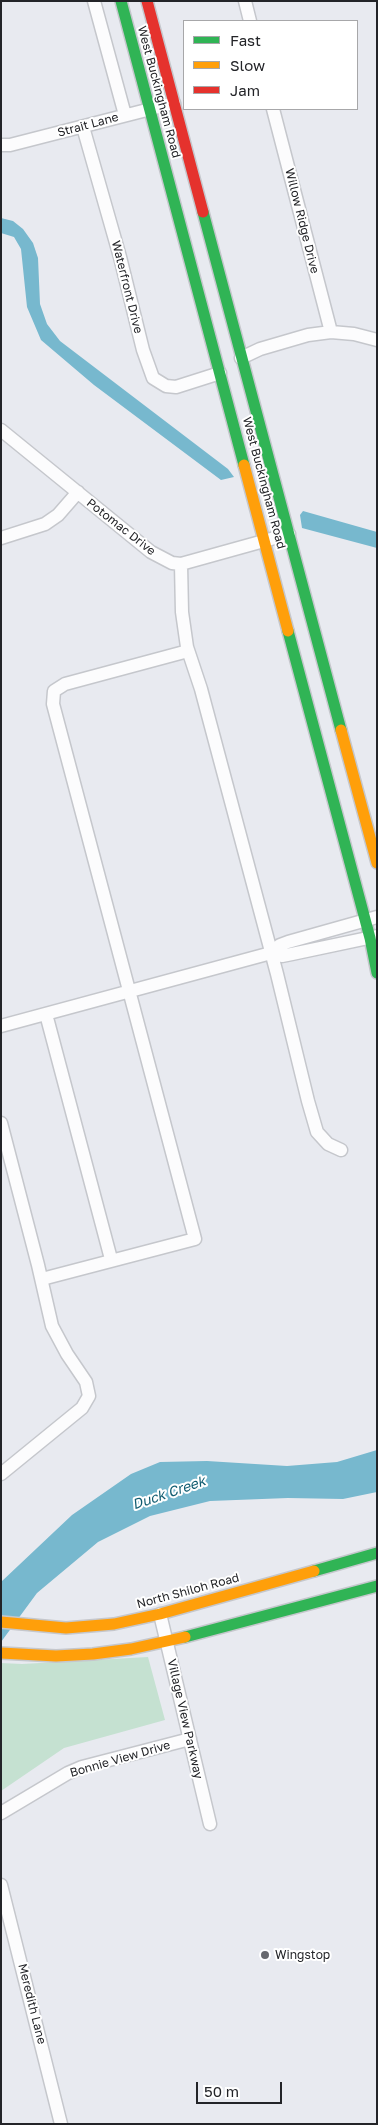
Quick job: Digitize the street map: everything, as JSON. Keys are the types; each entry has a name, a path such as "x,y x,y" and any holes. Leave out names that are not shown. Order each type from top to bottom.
{"main road":[{"name":"West Buckingham Road","path":"121,1 265,541 371,919 377,973"},
{"name":"West Buckingham Road","path":"147,1 377,863"},
{"path":"220,373 241,358"},
{"name":"North Shiloh Road","path":"1,1622 66,1628 114,1624 160,1614 377,1553"},
{"path":"1,1653 56,1656 93,1654 167,1642 377,1586"}],"street":[{"path":"94,1 125,115"},
{"path":"245,1 250,20"},
{"name":"Strait Lane","path":"1,145 10,145 174,103"},
{"name":"Willow Ridge Drive","path":"273,110 330,332"},
{"name":"Waterfront Drive","path":"83,126 120,257 143,350 153,378 166,386 176,387 220,373"},
{"path":"241,358 260,349 330,332 354,334 377,340"},
{"name":"Potomac Drive","path":"1,430 151,552 181,564"},
{"path":"1,538 45,524 58,515 78,492"},
{"path":"289,534 181,564 182,612 188,651 201,689 318,1132 328,1144 341,1150"},
{"path":"42,1279 111,1259 195,1239 53,704 54,691 65,684 188,651"},
{"path":"1,1026 271,953 280,945 288,942 371,919"},
{"path":"271,953 282,956 373,937"},
{"path":"46,1014 111,1259"},
{"path":"1,1123 42,1279 52,1326 67,1354 86,1382 89,1396 82,1408 1,1474"},
{"name":"Village View Parkway","path":"160,1614 210,1824"},
{"name":"Bonnie View Drive","path":"1,1813 68,1773 82,1767 190,1739"},
{"name":"Meredith Lane","path":"1,1885 61,2124"}],"green space":[{"path":"148,1657 165,1720 64,1748 1,1791 1,1663 22,1664"}],"water":[{"path":"1,218 13,221 23,229 33,243 38,258 40,304 47,324 60,341 228,469 234,477 221,480 94,385 41,340 27,307 21,249 14,237 1,233"},
{"path":"303,511 377,532 377,548 302,528 300,515"},
{"name":"Duck Creek","path":"377,1450 377,1492 343,1499 288,1498 210,1501 150,1516 98,1542 37,1593 1,1642 1,1582 72,1515 131,1474 160,1462 207,1461 287,1466 337,1462"}],"traffic: fast":[{"path":"121,1 244,465"},
{"path":"203,212 341,730"},
{"path":"288,631 370,938 377,973"},
{"path":"314,1571 377,1553"},
{"path":"185,1637 377,1586"}],"traffic: slow":[{"path":"244,465 288,631"},
{"path":"341,730 377,863"},
{"path":"1,1622 66,1628 114,1624 160,1614 314,1571"},
{"path":"1,1653 56,1656 93,1654 131,1649 185,1637"}],"traffic: jam":[{"path":"147,1 203,212"}],"place":[{"name":"Wingstop","path":"265,1955"}]}
